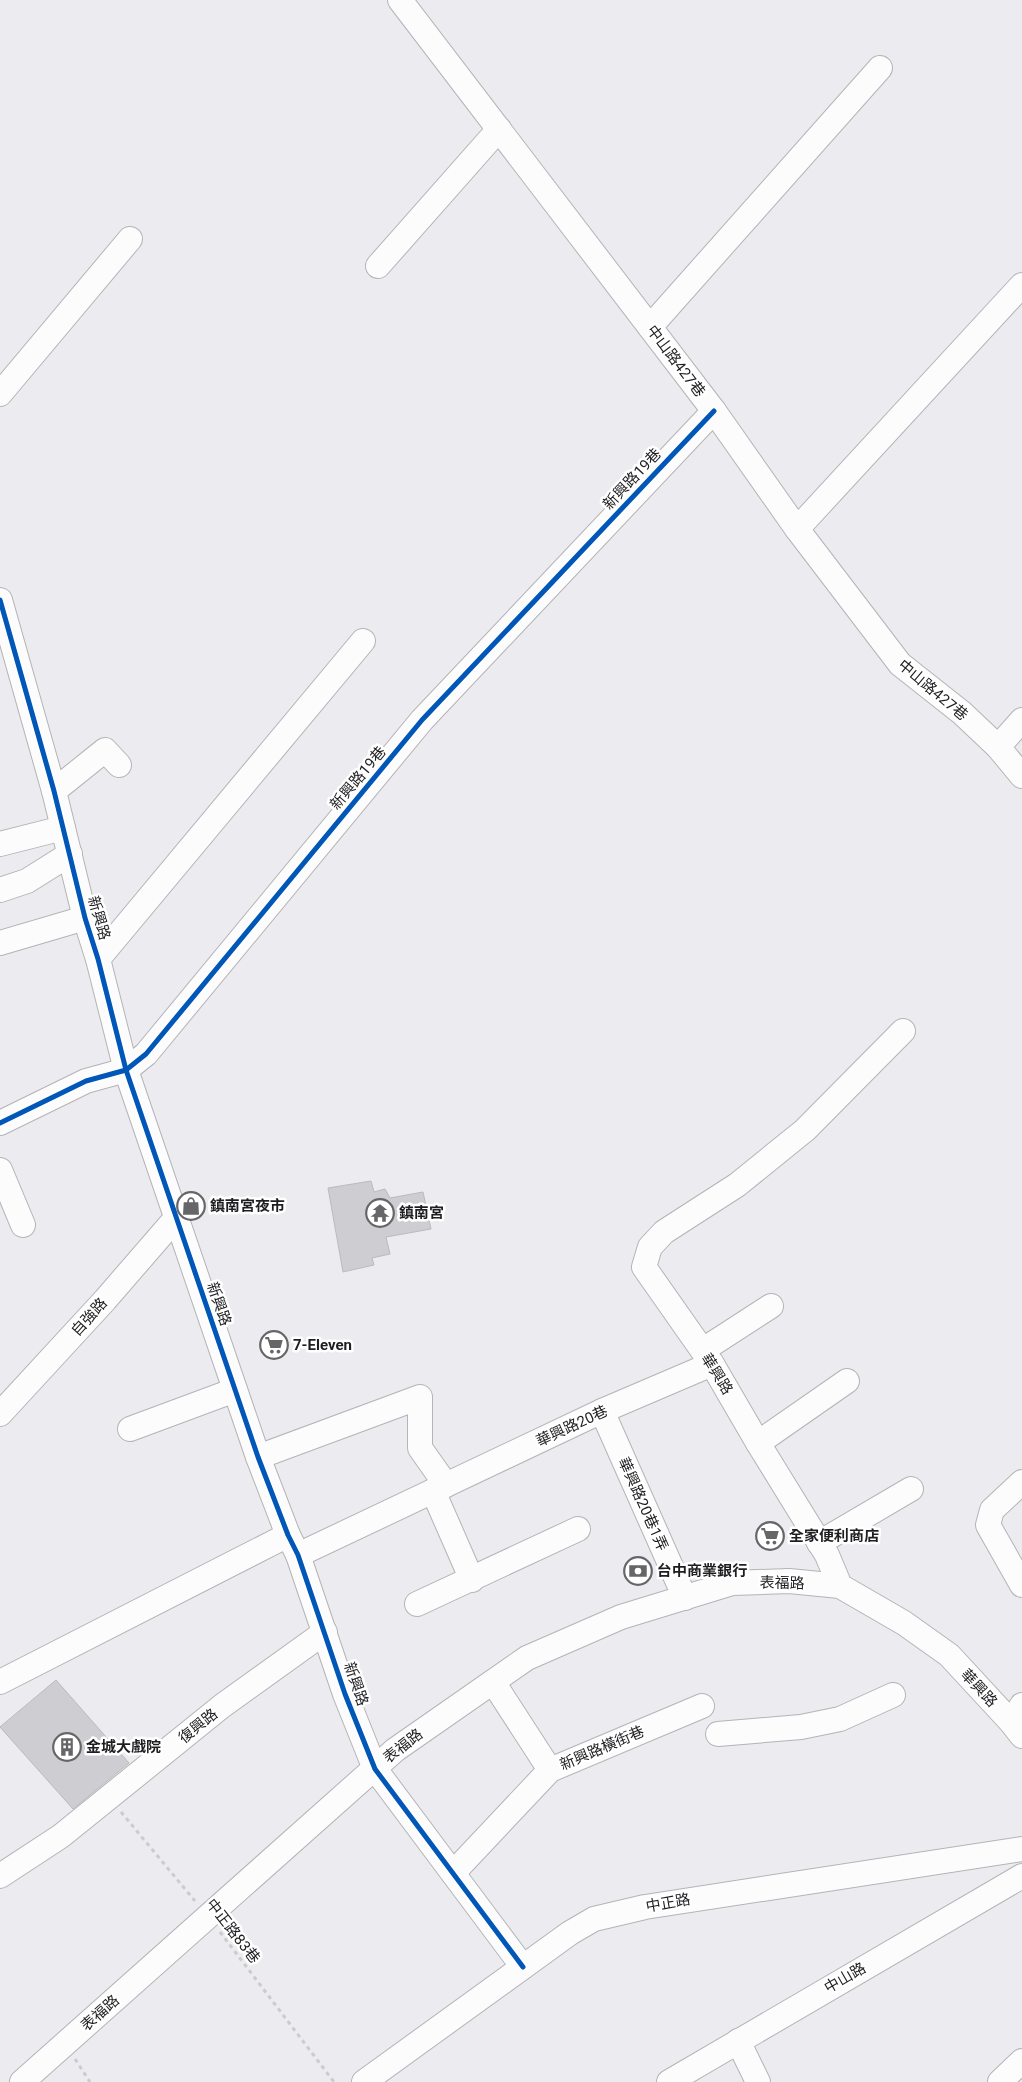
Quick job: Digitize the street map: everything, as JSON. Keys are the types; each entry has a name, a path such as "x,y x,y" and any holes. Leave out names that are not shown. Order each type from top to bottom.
{"street":[{"name":"中山路427巷","path":"400,0 714,411 796,529 900,664 962,713 998,747 1022,776"},
{"path":"650,327 880,68"},
{"path":"378,266 499,129"},
{"path":"0,394 130,239"},
{"path":"796,529 1022,286"},
{"name":"新興路19巷","path":"0,1124 86,1082 126,1070 146,1054 422,720 714,411"},
{"name":"新興路","path":"0,600 4,629 54,791 85,918 98,959 126,1070 258,1457 325,1632 345,1694 375,1769 523,1967"},
{"path":"98,959 363,640"},
{"path":"998,747 1022,720"},
{"path":"54,791 105,750 119,764"},
{"path":"0,844 64,828"},
{"path":"0,890 27,881 70,854"},
{"path":"0,943 85,918"},
{"name":"華興路","path":"903,1031 805,1130 737,1185 664,1232 650,1247 644,1267 708,1357 826,1555 840,1586 904,1623 949,1655 1018,1721"},
{"path":"0,1170 23,1225"},
{"name":"自強路","path":"0,1414 105,1300 176,1218"},
{"name":"華興路20巷","path":"0,1682 293,1545 439,1488 602,1411 708,1357 771,1306"},
{"path":"758,1443 847,1381"},
{"path":"130,1429 235,1390"},
{"path":"258,1457 420,1397 420,1448 439,1488 472,1580"},
{"name":"華興路20巷1弄","path":"602,1411 685,1598"},
{"path":"1022,1482 992,1510 988,1525 1022,1585"},
{"path":"819,1544 911,1489"},
{"path":"417,1604 578,1529"},
{"name":"表福路","path":"22,2082 395,1750 527,1658 621,1617 732,1583 788,1581 840,1586"},
{"name":"復興路","path":"0,1876 61,1836 222,1706 325,1632"},
{"path":"493,1682 550,1770"},
{"path":"718,1734 802,1727 840,1719 893,1696"},
{"name":"新興路橫街巷","path":"453,1874 550,1770 702,1706"},
{"name":"中正路","path":"364,2082 570,1933 594,1919 645,1907 1022,1849"},
{"name":"中山路","path":"669,2082 1022,1876"},
{"path":"738,2041 758,2082"},
{"path":"1000,2082 1022,2061"}],"path":[{"path":"65,2044 90,2082"}],"building":[{"name":"鎮南宮","path":"371,1181 374,1192 385,1189 390,1198 423,1192 431,1229 386,1237 390,1254 372,1258 374,1265 343,1272 328,1188"},
{"name":"金城大戲院","path":"56,1680 129,1763 73,1809 0,1727"}],"cycle path":[{"path":"0,1123 86,1081 126,1070 146,1054 422,720 714,411"},
{"path":"0,600 54,791 85,918 98,959 126,1070 258,1457 288,1535 298,1555 345,1694 375,1769 523,1967"}],"place":[{"name":"鎮南宮夜市","path":"191,1206"},
{"name":"鎮南宮","path":"380,1213"},
{"name":"7-Eleven","path":"274,1345"},
{"name":"全家便利商店","path":"770,1536"},
{"name":"台中商業銀行","path":"638,1571"},
{"name":"金城大戲院","path":"67,1747"}]}
